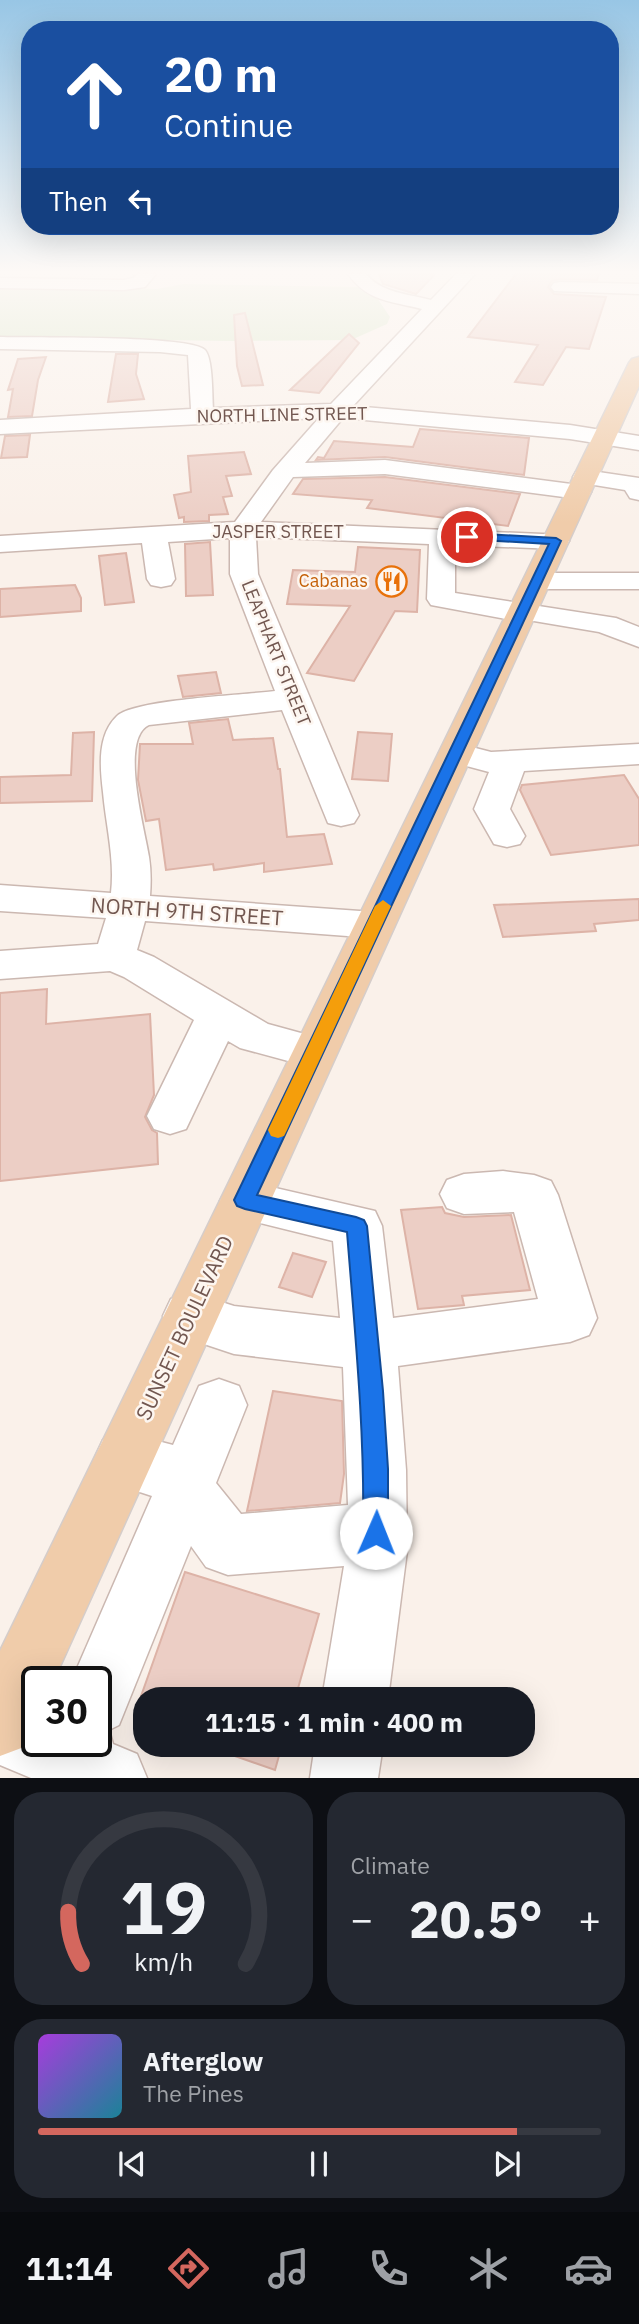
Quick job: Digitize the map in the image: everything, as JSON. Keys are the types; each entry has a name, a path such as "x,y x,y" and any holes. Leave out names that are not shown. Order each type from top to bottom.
{"main road":[{"name":"SUNSET BOULEVARD","path":"0,1723 16,1649 123,1460 528,602 573,481 634,384"}],"street":[{"path":"199,357 202,415"},
{"path":"243,529 287,470 388,357"},
{"name":"NORTH LINE STREET","path":"0,427 202,415 338,411 546,430 543,442 573,481"},
{"path":"287,470 385,467 638,487"},
{"name":"JASPER STREET","path":"0,544 243,529 442,536 573,481"},
{"name":"LEAPHART STREET","path":"243,529 244,574 341,815"},
{"path":"155,535 161,579"},
{"path":"442,536 441,599 528,602 639,580"},
{"path":"528,602 606,624 639,638"},
{"path":"114,957 129,907 132,876 131,847 123,819 118,765 121,736 127,724 148,715 294,699"},
{"path":"456,753 491,762 639,754"},
{"path":"507,836 492,809 510,762"},
{"name":"NORTH 9TH STREET","path":"0,898 374,925"},
{"path":"0,965 114,957 139,967 255,1037 314,1052"},
{"path":"170,1116 218,1016"},
{"path":"190,1317 370,1368 570,1318 534,1195 503,1191 464,1194"},
{"path":"245,1200 356,1226 370,1368 376,1469 376,1552 357,1687"},
{"path":"112,1685 184,1490 219,1405"},
{"path":"123,1460 172,1473 228,1545 376,1533"},
{"path":"0,1731 21,1734"},
{"path":"344,1778 347,1757"}],"building":[{"path":"46,357 38,380 32,416 8,417 13,389 8,390 18,359"},
{"path":"116,357 138,357 136,374 144,399 108,402"},
{"path":"236,357 256,357 263,385 242,386"},
{"path":"325,357 348,357 319,393 290,390"},
{"path":"531,357 560,357 543,385 515,382"},
{"path":"420,429 529,438 524,475 385,457 316,460 318,457 324,458 334,441 413,447"},
{"path":"30,435 27,457 1,458 5,436"},
{"path":"244,452 251,474 226,476 232,496 223,497 228,514 209,515 209,521 184,522 184,517 179,518 174,495 191,492 188,456"},
{"path":"385,477 520,494 508,526 367,508 372,500 293,494 303,479"},
{"path":"210,542 213,595 186,596 185,544"},
{"path":"358,547 420,550 417,612 395,611 354,681 307,673 350,606 287,604 293,570 355,572"},
{"path":"126,553 134,602 105,605 99,556"},
{"path":"75,585 81,598 81,611 0,617 0,589"},
{"path":"216,672 221,693 183,697 178,676"},
{"path":"228,719 233,740 273,738 280,769 287,837 324,834 332,864 264,872 264,863 214,870 213,864 166,870 159,819 146,821 138,780 140,744 193,744 189,723"},
{"path":"94,732 92,801 0,803 0,777 71,775 73,733"},
{"path":"358,732 392,734 388,781 352,779"},
{"path":"624,775 639,799 639,845 551,855 520,790 522,785"},
{"path":"639,899 639,920 594,924 596,931 503,937 494,905"},
{"path":"47,989 46,1024 150,1014 154,1095 145,1117 152,1130 157,1133 158,1164 0,1181 0,993"},
{"path":"442,1207 445,1213 464,1217 511,1215 530,1290 462,1296 464,1305 418,1309 401,1210"},
{"path":"293,1253 326,1262 312,1297 279,1287"},
{"path":"273,1391 342,1401 344,1474 340,1503 247,1511"},
{"path":"185,1572 319,1614 298,1687 144,1687"},
{"path":"238,1757 279,1757 275,1770"}],"slow traffic":[{"path":"278,1130 383,906"}],"place":[{"name":"Cabanas","path":"391,581"}],"route":[{"path":"376,1533 372,1391 356,1226 286,1212 245,1200 556,541 467,537"}]}
